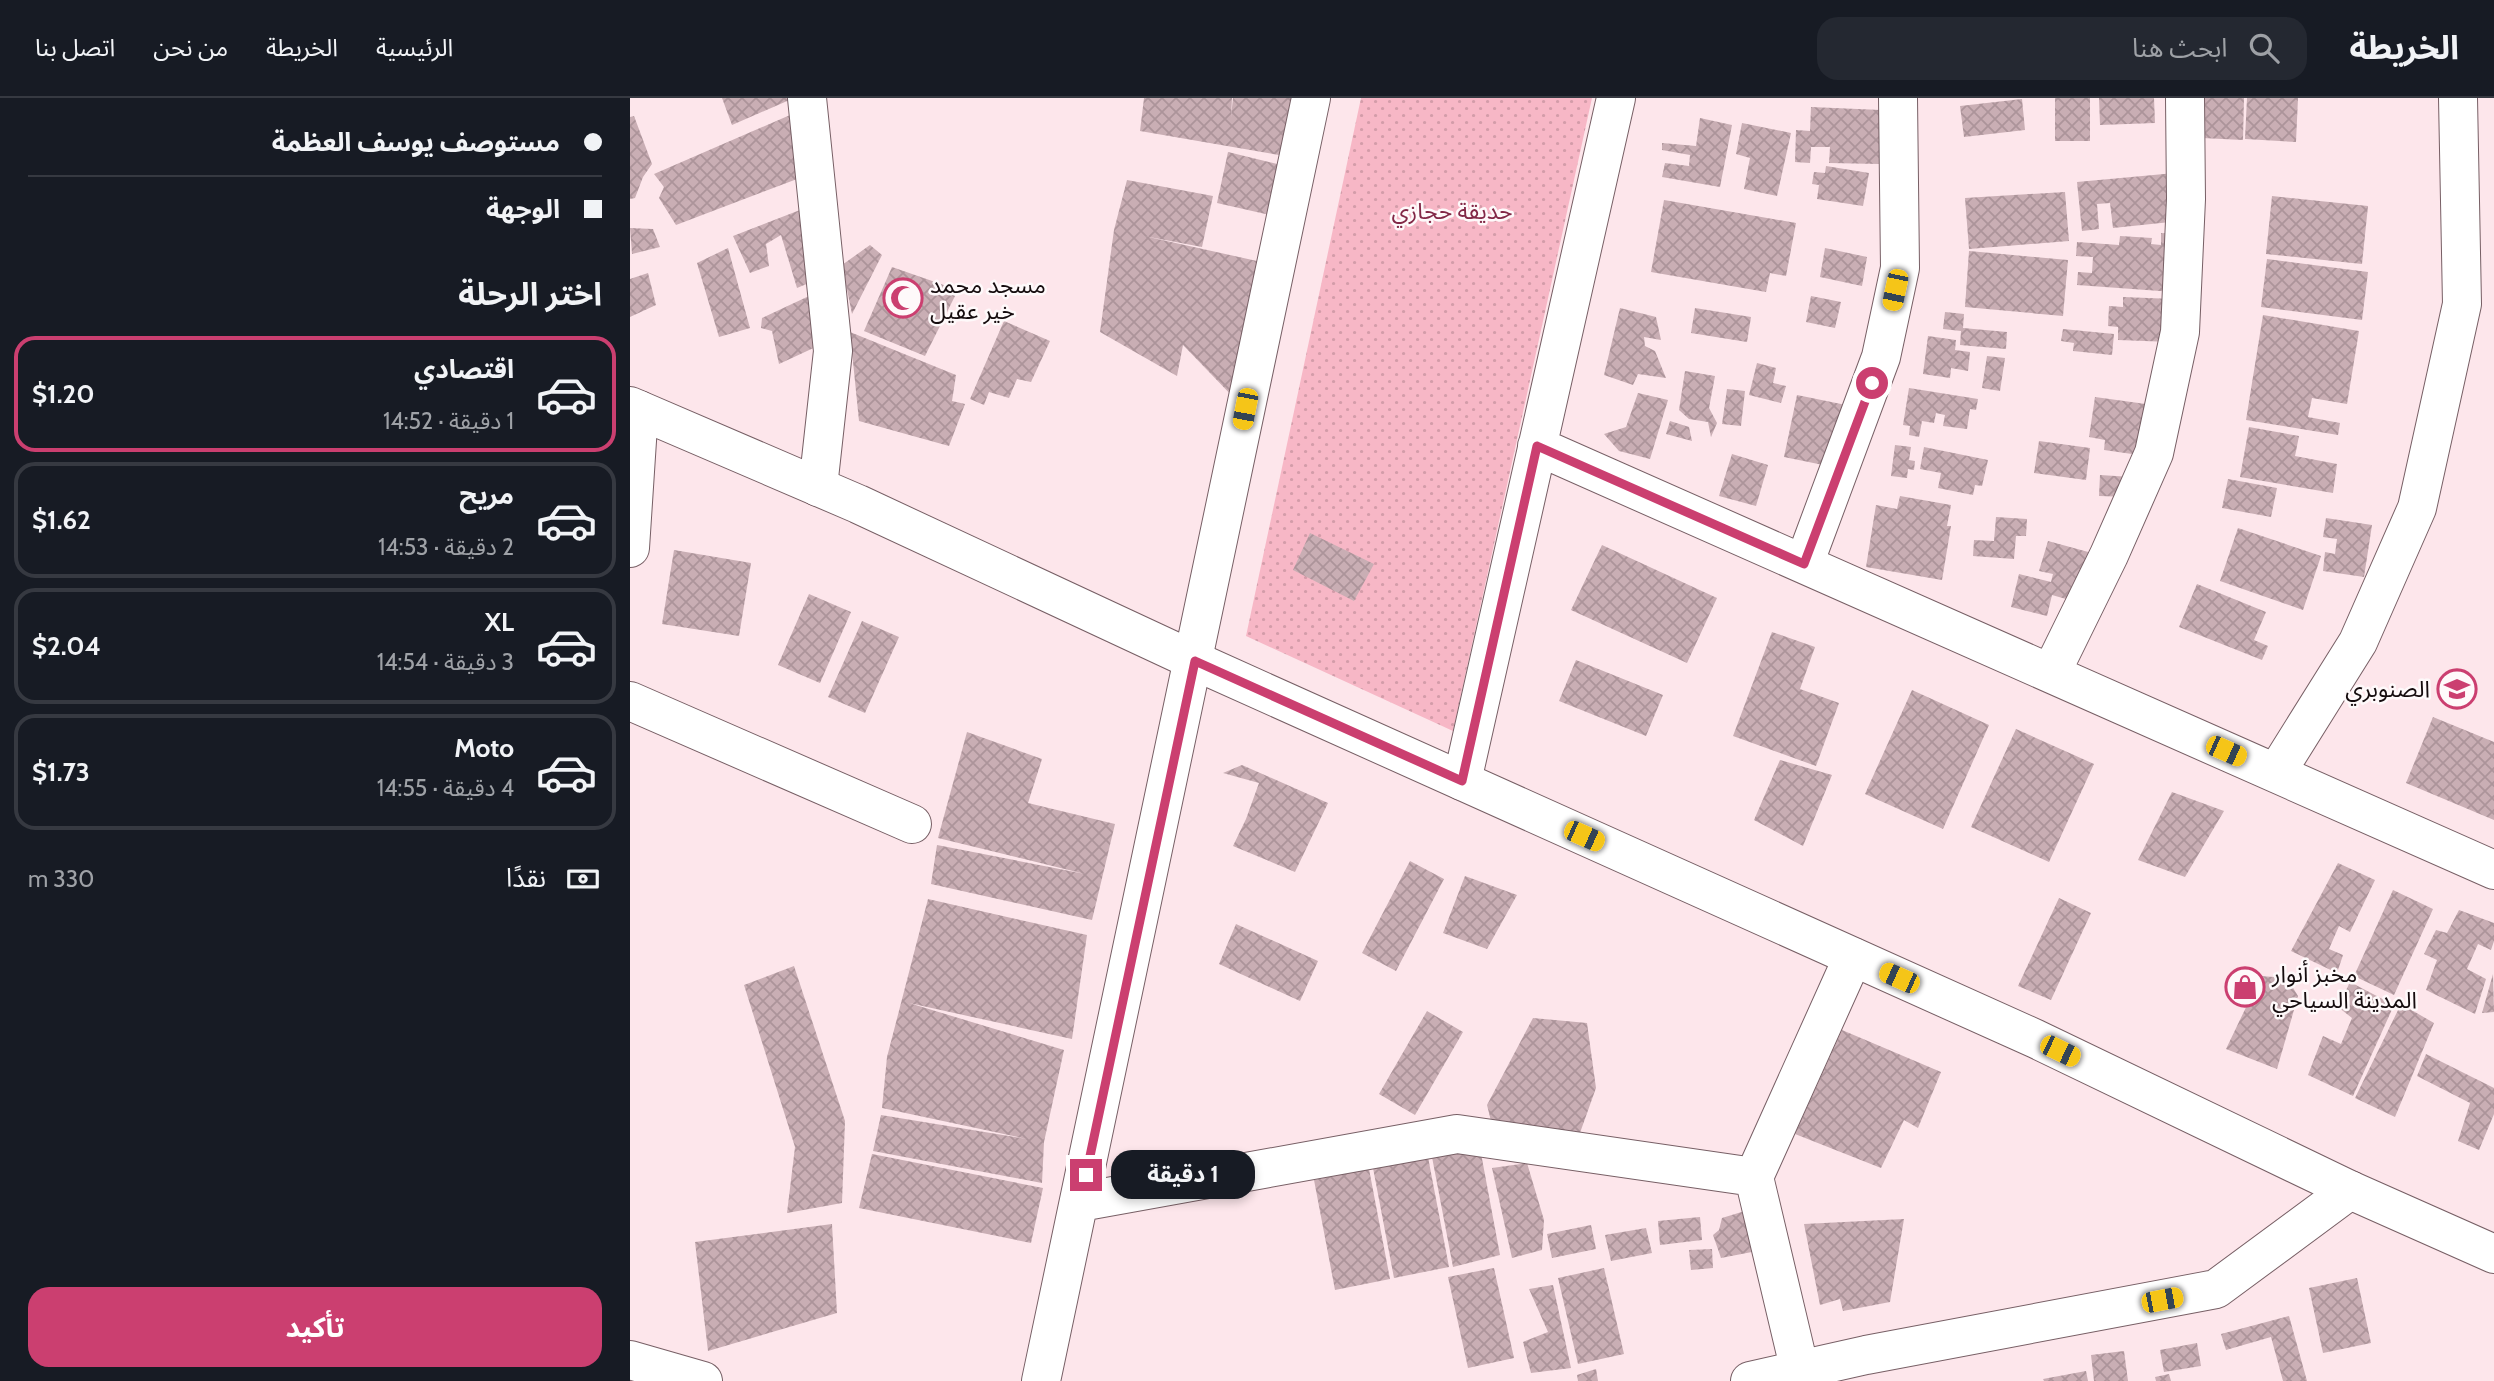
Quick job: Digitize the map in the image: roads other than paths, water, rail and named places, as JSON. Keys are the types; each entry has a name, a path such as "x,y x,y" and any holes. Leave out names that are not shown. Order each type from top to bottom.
{"street":[{"path":"807,98 833,351 818,487"},
{"path":"1041,1381 1195,661 1255,359 1311,98"},
{"path":"1462,781 1616,98"},
{"path":"1804,564 1881,357 1900,268 1898,98"},
{"path":"2051,673 2109,555 2154,453 2180,332 2186,198 2185,98"},
{"path":"2276,773 2358,642 2417,508 2462,304 2458,98"},
{"path":"630,548 635,408 818,487 1195,661 2036,1039 2350,1190 2494,1254"},
{"path":"1537,446 2494,870"},
{"path":"630,701 912,824"},
{"path":"1800,1371 1754,1177 1853,957"},
{"path":"1080,1202 1457,1134 1754,1177"},
{"path":"1750,1381 1800,1371 1869,1368 2216,1289 2350,1190"},
{"path":"632,1367 703,1381"}],"place":[{"name":"مسجد محمد خير عقيل","path":"903,298"},
{"name":"الصنوبري","path":"2457,689"},
{"name":"مخبز أنوار المدينة السياحي","path":"2245,987"}],"park label":[{"name":"حديقة حجازي","path":"1452,211"}]}
